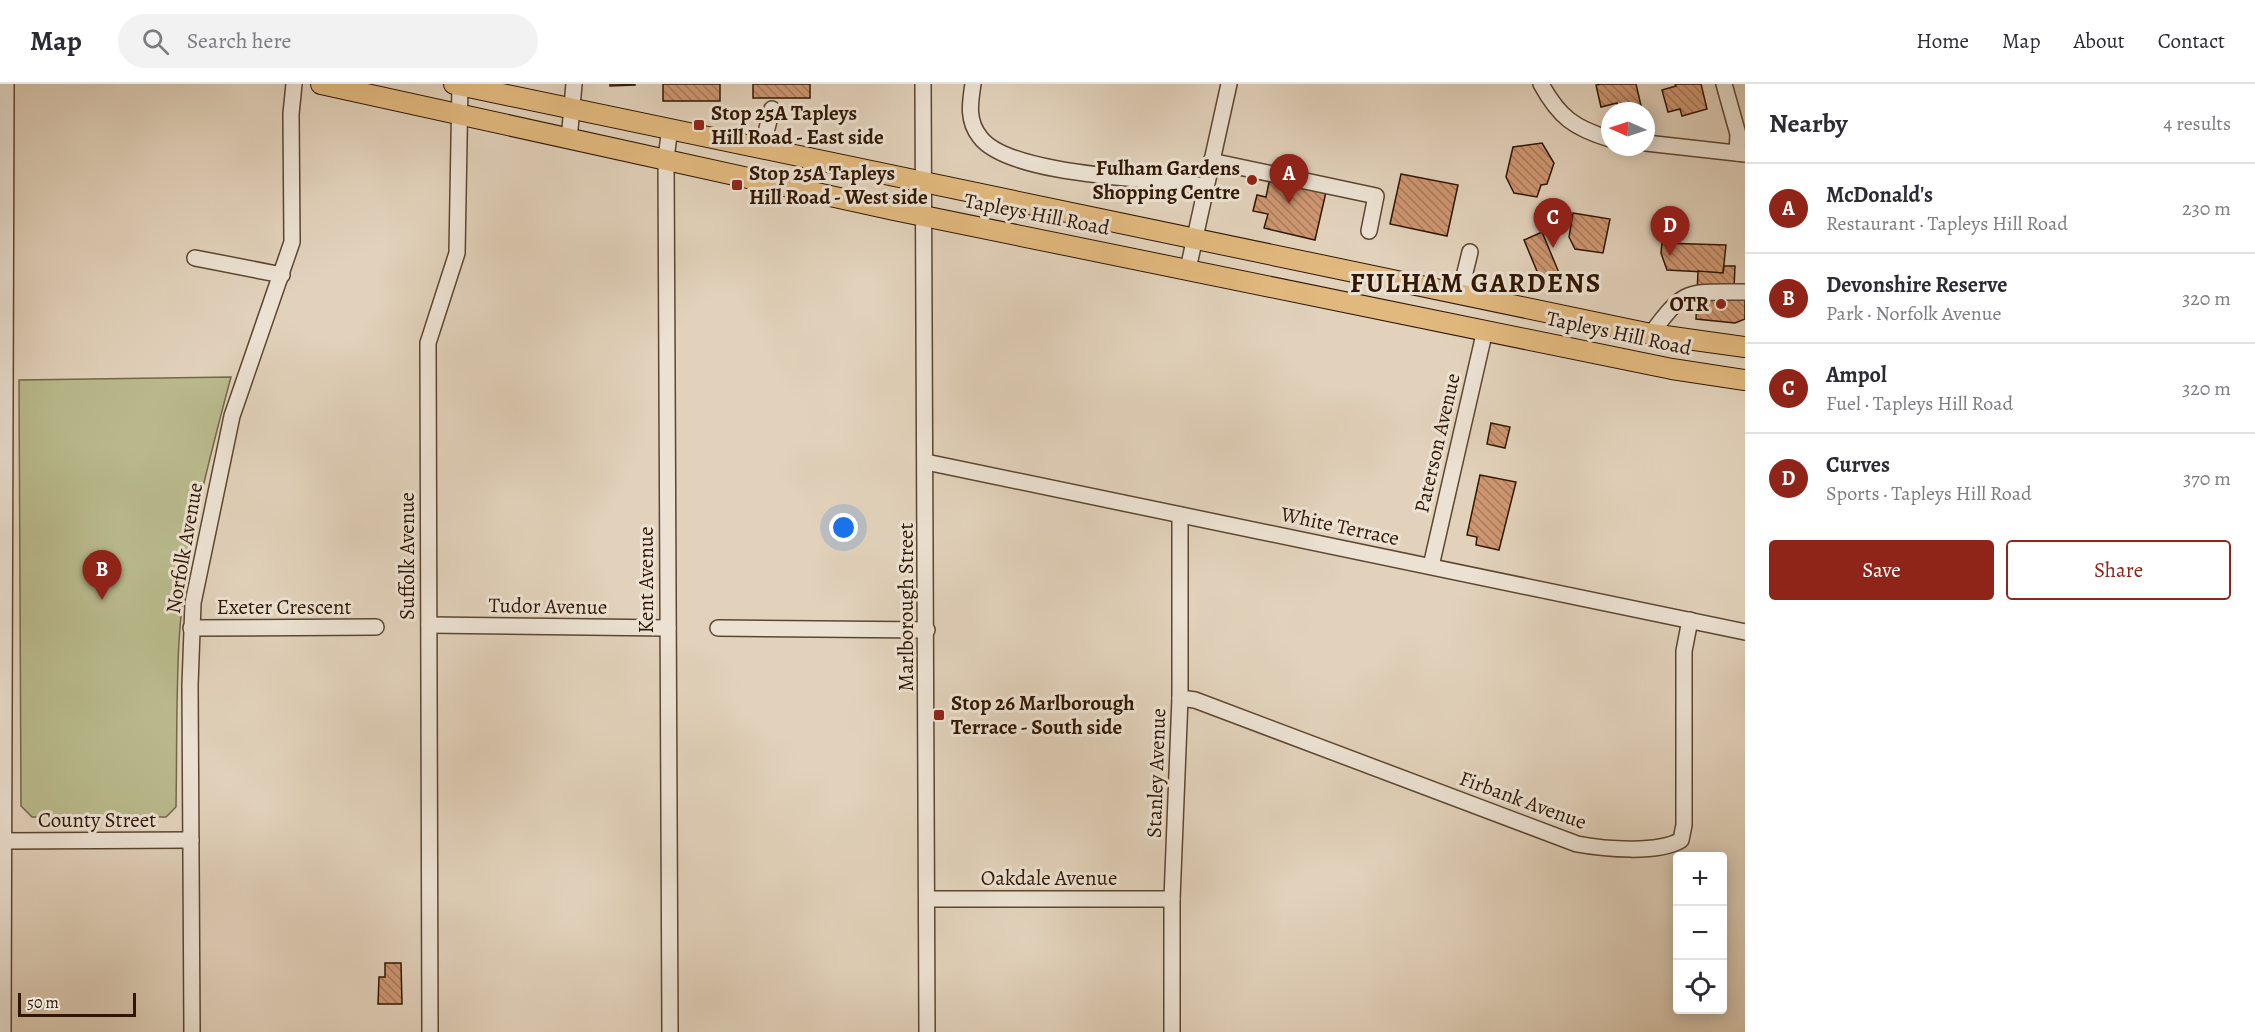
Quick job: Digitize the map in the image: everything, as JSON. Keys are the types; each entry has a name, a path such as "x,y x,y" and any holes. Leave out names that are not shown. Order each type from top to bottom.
{"main road":[{"name":"Tapleys Hill Road","path":"321,84 458,116 666,158 923,216 1672,369 1745,380"},
{"name":"Tapleys Hill Road","path":"457,85 1195,237 1651,334 1745,347"}],"street":[{"path":"3,1032 3,218 6,84"},
{"name":"Norfolk Avenue","path":"192,1032 191,628 193,603 232,416 292,242 291,114 294,84"},
{"path":"569,140 574,109 574,84"},
{"name":"Marlborough Street","path":"923,84 927,1032"},
{"path":"1188,269 1229,84"},
{"path":"1541,84 1553,107 1575,126 1601,136"},
{"path":"1655,144 1741,154 1738,134 1724,84"},
{"name":"Suffolk Avenue","path":"430,1032 428,343 457,253 457,85"},
{"path":"968,85 972,122 980,138 998,153 1059,168 1154,183 1206,186"},
{"path":"762,148 772,109"},
{"name":"Kent Avenue","path":"670,128 666,158 670,1032"},
{"path":"1211,161 1376,196 1369,231"},
{"path":"1460,293 1470,252"},
{"path":"195,258 282,275"},
{"path":"1651,334 1682,296 1745,291"},
{"name":"Paterson Avenue","path":"1431,567 1485,330"},
{"name":"White Terrace","path":"926,462 1745,632"},
{"name":"Stanley Avenue","path":"1168,1030 1180,698 1180,515"},
{"name":"Firbank Avenue","path":"1180,698 1195,700 1577,844 1597,848 1670,847 1681,840 1684,825 1684,651 1689,620"},
{"name":"Tudor Avenue","path":"429,625 668,628"},
{"name":"Exeter Crescent","path":"191,628 376,627"},
{"path":"718,628 927,630"},
{"name":"County Street","path":"4,841 191,840"},
{"name":"Oakdale Avenue","path":"927,899 1172,899"}],"green space":[{"path":"231,377 206,475 186,575 178,663 176,807 166,817 32,817 21,806 19,380"}],"building":[{"path":"610,84 635,84 635,85 610,86"},
{"path":"663,84 720,84 720,101 663,101"},
{"path":"753,84 810,84 810,98 753,98"},
{"path":"1636,84 1640,102 1601,102 1601,107 1596,85"},
{"path":"1675,84 1701,84 1707,109 1682,116 1680,109 1668,112 1662,90 1676,86"},
{"path":"1542,143 1554,163 1547,184 1541,185 1537,197 1514,193 1506,177 1513,147"},
{"path":"1401,174 1458,185 1447,236 1390,224"},
{"path":"1270,178 1326,192 1315,240 1264,228 1268,214 1253,211 1257,195 1266,197"},
{"path":"1573,213 1610,219 1603,253 1575,249 1569,237"},
{"path":"1542,232 1562,280 1544,288 1524,240"},
{"path":"1662,243 1726,245 1723,273 1667,270 1661,253"},
{"name":"OTR","path":"1724,266 1735,266 1734,288 1745,288 1745,319 1735,323 1696,319 1698,271 1723,273"},
{"path":"1491,423 1510,427 1505,448 1487,444"},
{"path":"1480,475 1516,482 1499,550 1476,545 1477,537 1467,535"},
{"path":"385,963 401,963 402,1004 378,1004 379,977 385,977"}],"place":[{"name":"Stop 25A Tapleys Hill Road - East side","path":"699,125"},
{"name":"Fulham Gardens Shopping Centre","path":"1252,180"},
{"name":"Stop 25A Tapleys Hill Road - West side","path":"737,185"},
{"name":"McDonald's","path":"1289,204"},
{"name":"Ampol","path":"1553,248"},
{"name":"Curves","path":"1670,256"},
{"name":"OTR","path":"1721,304"},
{"name":"Devonshire Reserve","path":"102,600"},
{"name":"Stop 26 Marlborough Terrace - South side","path":"939,715"}],"district":[{"name":"FULHAM GARDENS","path":"1476,283"}]}
